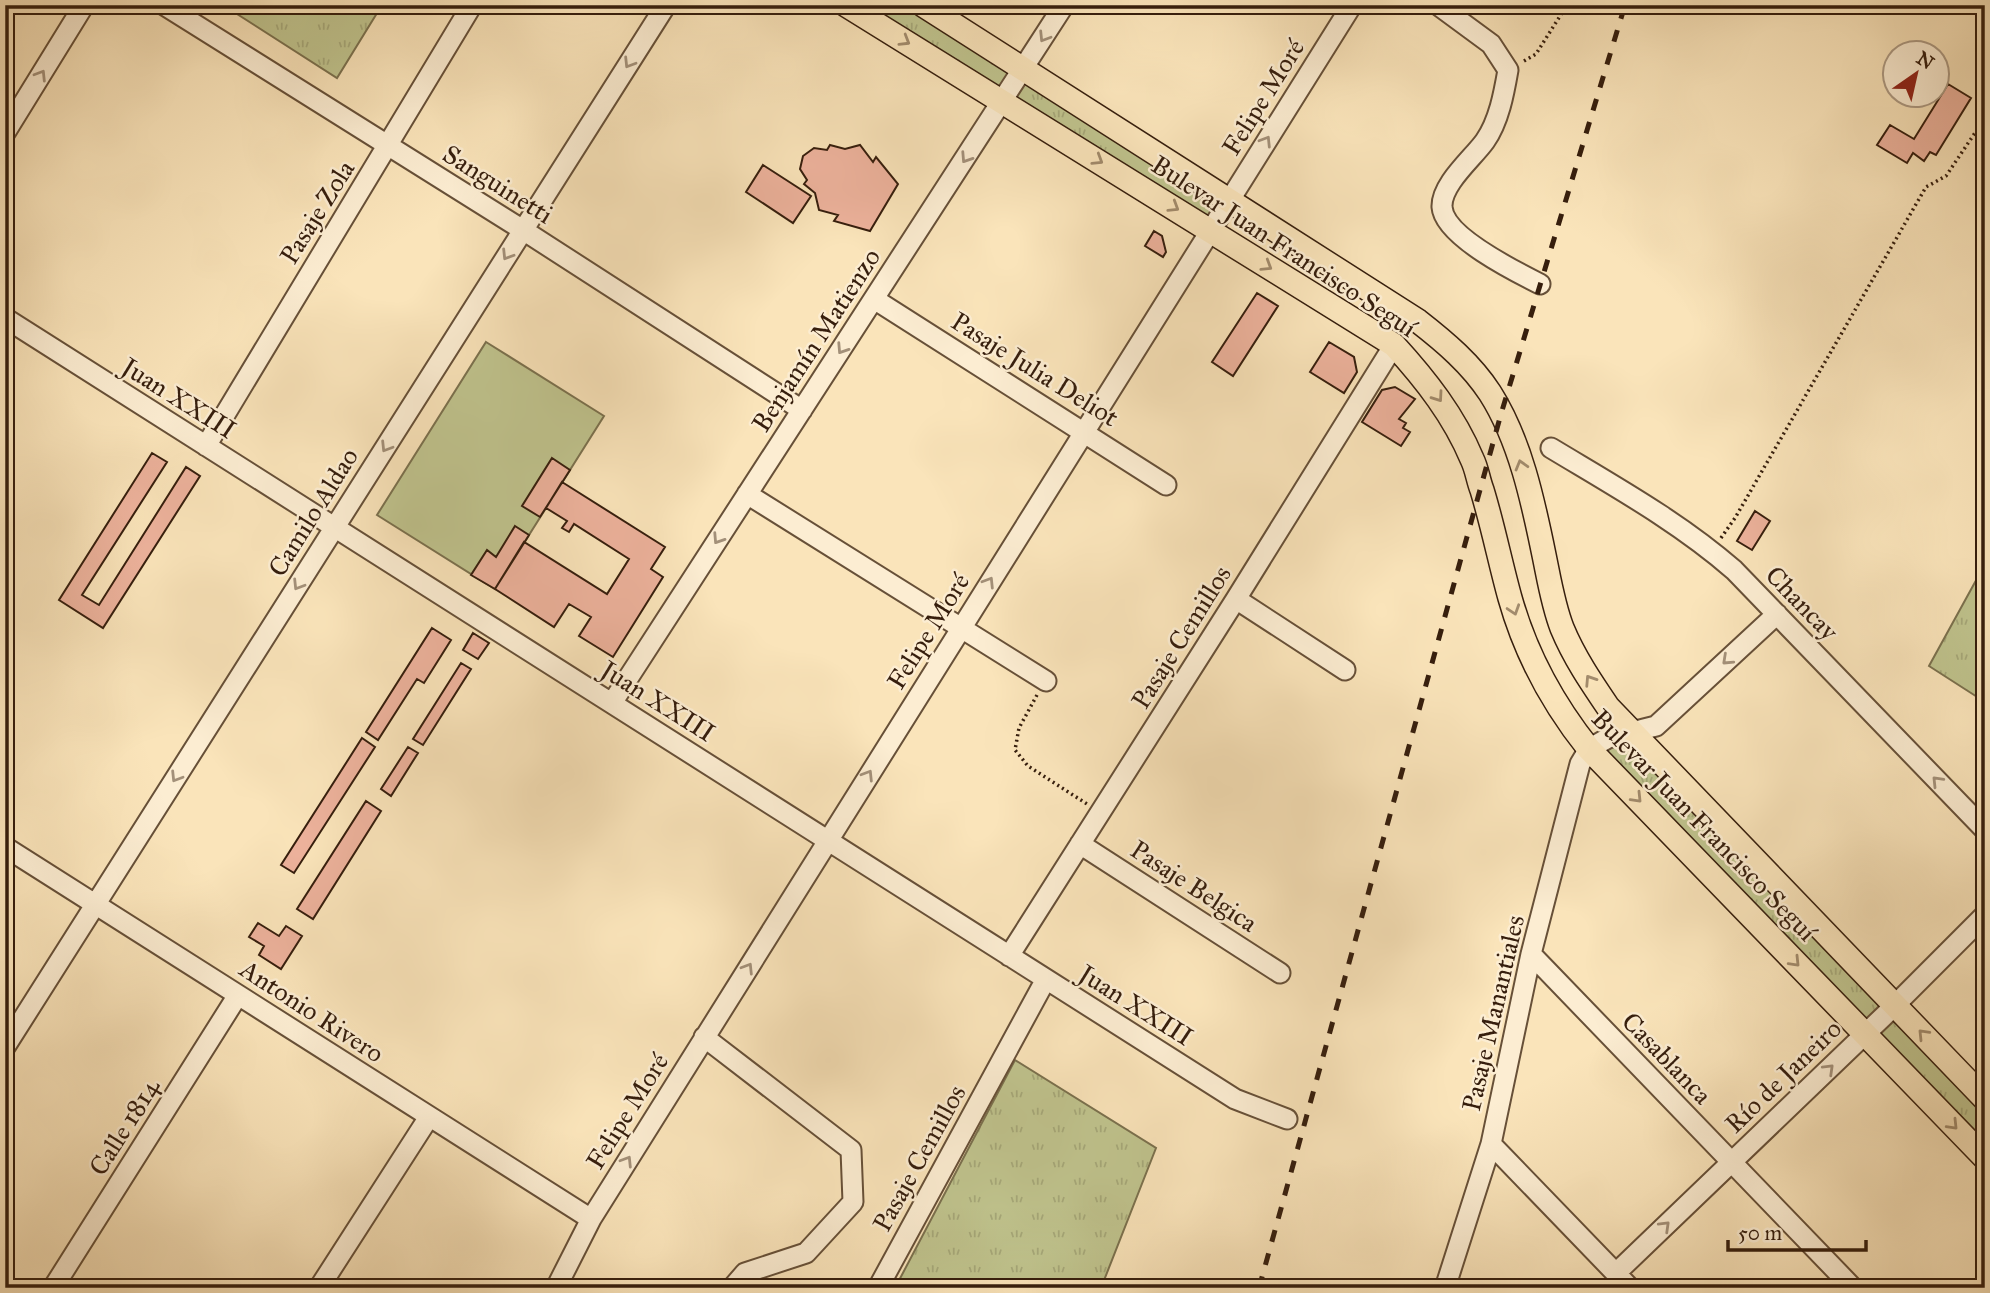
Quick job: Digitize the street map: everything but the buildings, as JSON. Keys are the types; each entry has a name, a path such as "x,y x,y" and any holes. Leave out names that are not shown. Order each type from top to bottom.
{"main road":[{"name":"Bulevar Juan Francisco Seguí","path":"846,5 1394,345 1440,399 1474,462 1495,530 1510,598 1534,664 1569,724 1589,749 1985,1158"},
{"name":"Bulevar Juan Francisco Seguí","path":"923,5 1418,321 1460,358 1489,392 1502,414 1517,453 1536,519 1561,626 1586,675 1608,707 1985,1099"}],"street":[{"path":"5,133 84,5"},
{"name":"Sanguinetti","path":"164,5 523,230 802,410"},
{"name":"Pasaje Zola","path":"206,446 472,5"},
{"name":"Camilo Aldao","path":"7,1041 96,905 666,5"},
{"name":"Benjamín Matienzo","path":"612,704 1064,5"},
{"name":"Felipe Moré","path":"556,1288 591,1219 1352,5"},
{"path":"1438,5 1491,44 1508,70 1504,96 1486,139 1444,193 1442,206 1446,220 1465,239 1502,266 1540,284"},
{"name":"Pasaje Julia Deliot","path":"874,299 1166,485"},
{"name":"Juan XXIII","path":"5,318 1235,1099 1287,1119"},
{"name":"Pasaje Cemillos","path":"1009,956 1236,600 1394,345"},
{"name":"Chancay","path":"1551,448 1708,547 1777,614 1985,831"},
{"path":"747,494 1046,681"},
{"path":"1236,600 1345,670"},
{"path":"1589,749 1608,738 1656,726 1777,614"},
{"name":"Pasaje Manantiales","path":"1445,1288 1491,1144 1531,954 1580,764 1589,749"},
{"name":"Pasaje Belgica","path":"1080,844 1280,973"},
{"name":"Antonio Rivero","path":"5,848 591,1219"},
{"name":"Río de Janeiro","path":"1616,1273 1985,915"},
{"name":"Casablanca","path":"1531,954 1853,1288"},
{"name":"Pasaje Cemillos","path":"878,1288 1046,979"},
{"name":"Calle 1814","path":"53,1288 238,995"},
{"path":"704,1037 851,1150 853,1202 806,1253 745,1273 732,1288"},
{"path":"319,1288 429,1117"},
{"path":"1491,1144 1630,1288"}],"path":[{"path":"1508,70 1536,54 1567,5"},
{"path":"1708,547 1721,537 1735,518 1926,187 1946,176 1985,118"},
{"path":"1046,681 1019,728 1015,750 1028,766 1100,812"}],"green space":[{"path":"223,5 382,5 337,78"},
{"path":"846,5 923,5 1229,199 1210,230"},
{"path":"486,342 604,416 495,589 377,515"},
{"path":"1985,564 1985,702 1929,666"},
{"path":"1633,733 1985,1099 1985,1158 1595,745"},
{"path":"1015,1060 1156,1148 1101,1288 895,1288"}],"railway":[{"path":"1259,1288 1501,414 1625,5"}]}
